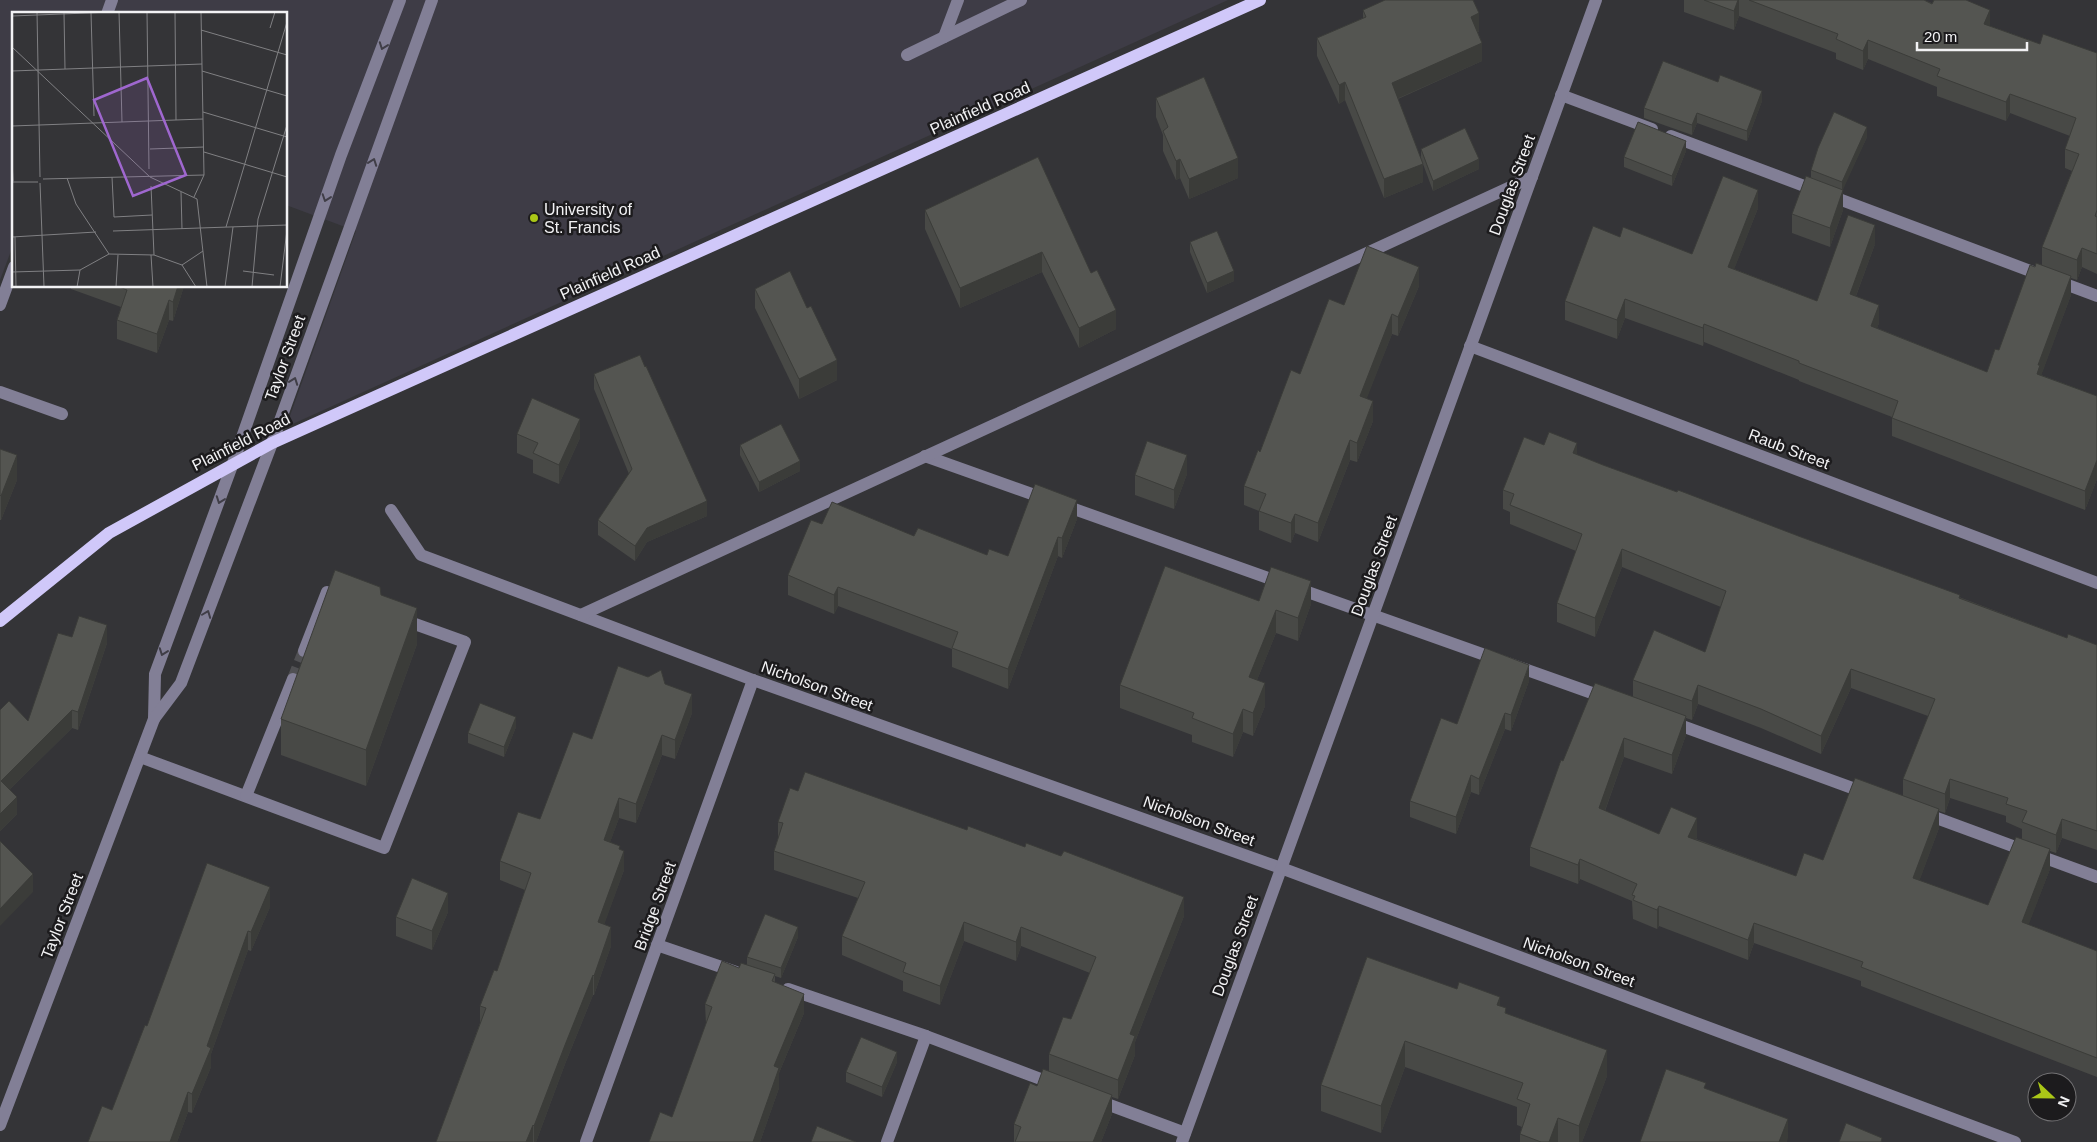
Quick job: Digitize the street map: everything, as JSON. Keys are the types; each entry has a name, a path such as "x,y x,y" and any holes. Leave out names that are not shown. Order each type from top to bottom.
{"main road":[{"name":"Plainfield Road","path":"0,621 109,533 272,443 1260,0"}],"street":[{"path":"108,12 112,0"},
{"name":"Taylor Street","path":"154,719 155,674 233,463 338,165 400,0"},
{"name":"Taylor Street","path":"0,1125 154,719 182,683 272,443 432,0"},
{"path":"944,37 958,0"},
{"path":"907,55 1021,0"},
{"name":"Douglas Street","path":"1183,1138 1596,0"},
{"path":"1561,95 2097,296"},
{"path":"581,615 1532,177"},
{"path":"0,304 12,273"},
{"name":"Raub Street","path":"1470,346 2097,583"},
{"path":"0,392 62,414"},
{"path":"925,456 1614,701"},
{"name":"Nicholson Street","path":"391,510 421,555 753,680 1281,868 2014,1142"},
{"path":"304,651 327,592 354,602"},
{"path":"140,757 384,848 465,642 391,616"},
{"path":"246,796 294,680"},
{"name":"Bridge Street","path":"586,1142 753,680"},
{"path":"1661,718 1874,795"},
{"path":"1911,809 2097,876"},
{"path":"658,946 750,977"},
{"path":"778,986 926,1036 1064,1088"},
{"path":"887,1142 926,1036"},
{"path":"1083,1095 1183,1138"}],"shaded area":[{"name":"University of St. Francis","path":"0,0 1228,0 286,427 356,231 288,206 288,12 12,12 12,248 0,280"}],"building":[{"path":"1385,0 1473,0 1479,13 1471,17 1482,43 1392,83 1423,164 1384,179 1345,82 1339,85 1317,38 1366,17 1363,10"},
{"path":"1704,0 1738,0 1734,11"},
{"path":"1749,0 1924,0 1932,4 1934,0 1966,0 1990,10 1984,24 2040,44 2043,34 2097,53 2097,210 2095,216 2097,217 2097,254 2082,248 2077,260 2042,247 2079,154 2065,149 2076,118 2010,94 2006,102 1937,76 1940,69 1868,40 1863,51 1836,39 1838,34"},
{"path":"1663,61 1718,82 1720,75 1762,91 1747,131 1697,113 1692,125 1644,108"},
{"path":"1204,77 1238,158 1189,179 1180,159 1176,161 1163,131 1168,127 1156,98"},
{"path":"1834,112 1867,127 1842,182 1811,170 1818,148"},
{"path":"1638,122 1686,141 1672,176 1624,157"},
{"path":"1465,128 1479,159 1433,181 1421,149"},
{"path":"1038,157 1091,273 1097,270 1116,310 1079,328 1042,252 960,288 925,210"},
{"path":"1723,176 1758,190 1728,267 1817,301 1848,215 1875,225 1850,294 1879,305 1871,326 1987,372 1995,349 1999,350 2030,265 2035,267 2036,263 2071,276 2038,365 2040,365 2037,374 2097,396 2097,460 2085,491 1892,418 1898,401 1704,324 1703,328 1625,299 1617,320 1565,301 1593,226 1620,237 1623,227 1692,254"},
{"path":"1806,176 1843,190 1830,228 1792,214"},
{"path":"1217,231 1234,271 1207,283 1190,242"},
{"path":"1367,246 1419,267 1398,317 1392,314 1360,396 1373,401 1357,443 1350,440 1318,523 1295,514 1291,523 1259,511 1266,494 1244,486 1258,450 1260,452 1291,370 1300,374 1329,299 1344,305"},
{"path":"790,271 807,308 811,306 837,360 799,379 755,289"},
{"path":"122,288 177,288 173,302 169,300 157,334 117,320 127,290"},
{"path":"640,355 707,501 647,528 635,546 598,520 632,469 594,374"},
{"path":"532,398 580,419 559,465 533,453 538,443 517,434"},
{"path":"781,424 800,461 759,482 740,445"},
{"path":"1549,432 1577,443 1573,453 1603,465 1677,492 1678,490 1960,595 1959,598 2067,638 2068,634 2097,645 2097,831 2062,819 2056,835 2022,822 2027,811 2006,804 2008,798 1950,779 1945,794 1903,779 1935,699 1851,669 1821,736 1761,709 1698,685 1692,701 1633,680 1654,630 1705,652 1726,591 1622,549 1595,618 1557,603 1582,534 1510,505 1514,494 1503,490 1524,437 1544,445"},
{"path":"1147,441 1187,455 1174,490 1135,475"},
{"path":"0,449 17,455 1,496 0,495"},
{"path":"1035,484 1077,500 1062,538 1058,537 1008,669 952,648 958,632 838,587 834,595 788,575 811,520 822,524 832,502 914,536 918,528 987,555 989,549 1008,556"},
{"path":"1165,566 1259,601 1271,567 1311,581 1298,618 1276,610 1249,677 1265,683 1253,713 1243,709 1233,734 1192,718 1194,713 1120,685"},
{"path":"335,570 380,587 381,595 417,608 366,750 281,719"},
{"path":"79,616 107,625 78,712 72,710 1,781 17,797 0,814 0,710 9,701 28,721 58,633 72,637"},
{"path":"1485,648 1529,665 1511,715 1505,713 1479,779 1471,775 1456,817 1410,801 1441,718 1457,724"},
{"path":"618,666 648,677 661,670 665,684 692,694 675,740 662,735 636,804 619,798 604,840 620,846 619,849 624,851 598,922 611,927 594,976 526,1142 436,1142 486,1008 480,1006 494,970 497,971 531,873 500,861 518,812 540,819 573,732 592,739"},
{"path":"1595,683 1686,716 1672,755 1624,738 1599,808 1659,834 1671,807 1697,818 1688,837 1796,876 1804,853 1823,860 1855,778 1939,809 1913,878 1988,905 2016,837 2050,849 2022,922 2097,951 2097,1058 1861,967 1863,962 1754,923 1748,940 1659,906 1657,910 1633,900 1635,896 1632,895 1637,884 1580,859 1578,865 1530,847 1561,760 1563,761"},
{"path":"480,703 516,717 504,747 468,733"},
{"path":"805,772 967,830 968,826 1025,847 1026,843 1061,856 1064,851 1184,897 1130,1034 1135,1036 1118,1080 1049,1054 1063,1017 1071,1019 1096,957 1021,927 1016,942 964,922 940,986 903,972 906,963 842,936 865,882 774,851 783,823 778,822 790,788 798,791"},
{"path":"0,841 33,874 0,909"},
{"path":"207,863 270,887 251,932 248,931 207,1046 211,1048 192,1094 188,1092 170,1142 88,1142 102,1106 112,1110 145,1025 147,1026"},
{"path":"412,878 448,893 432,931 396,917"},
{"path":"765,914 798,927 781,968 747,957"},
{"path":"1367,957 1457,989 1459,982 1500,997 1497,1005 1506,1008 1505,1013 1607,1050 1579,1126 1558,1118 1549,1142 1541,1142 1520,1134 1530,1104 1517,1099 1523,1083 1405,1041 1381,1106 1321,1085"},
{"path":"722,961 739,968 741,963 775,974 772,981 804,994 774,1066 779,1068 753,1142 649,1142 660,1112 672,1117 712,1007 705,1004"},
{"path":"861,1037 897,1052 882,1087 846,1072"},
{"path":"1043,1069 1112,1095 1093,1142 1015,1142 1021,1127 1014,1124 1030,1083 1037,1086"},
{"path":"1666,1069 1706,1083 1704,1088 1788,1119 1779,1142 1640,1142"},
{"path":"1846,1123 1882,1138 1881,1142 1839,1142"},
{"path":"817,1126 856,1142 811,1142"}],"tunnel":[{"path":"293,679 304,651"}],"place":[{"name":"University of St. Francis","path":"534,218"}]}
